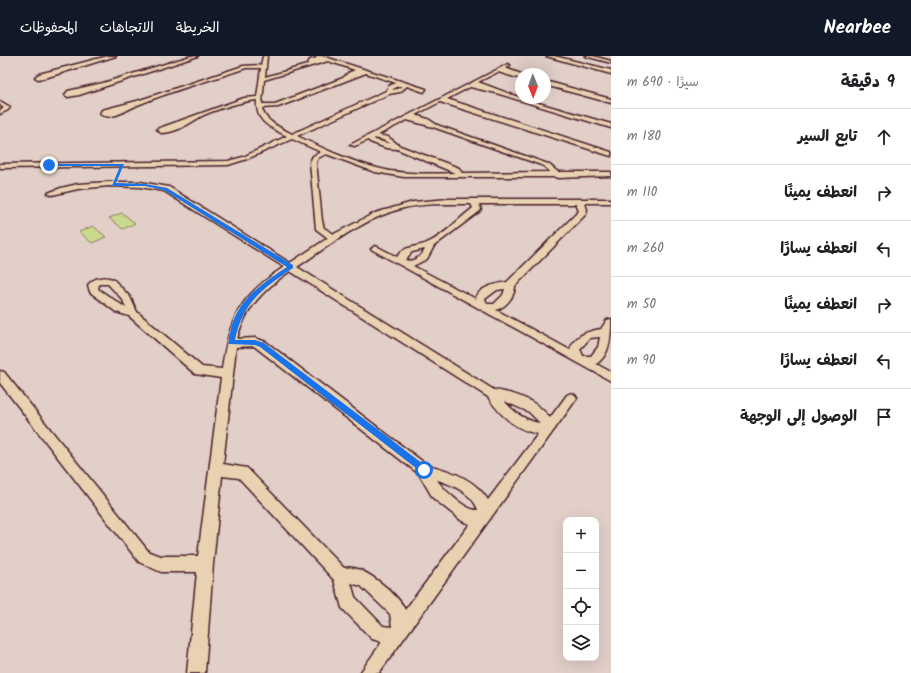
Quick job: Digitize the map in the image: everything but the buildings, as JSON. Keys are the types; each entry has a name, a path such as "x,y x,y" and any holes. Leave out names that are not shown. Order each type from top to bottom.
{"street":[{"path":"72,68 38,77 114,56"},
{"path":"104,84 70,92 68,94 76,94 196,56"},
{"path":"265,56 259,106 263,118 269,124 293,136 362,165 389,173 421,176 558,176 611,174"},
{"path":"317,56 424,90"},
{"path":"548,56 611,72"},
{"path":"587,56 611,62"},
{"path":"263,79 326,61 325,59"},
{"path":"353,145 508,65"},
{"path":"139,102 112,114 103,114 104,111 139,102 245,67 264,66"},
{"path":"498,70 506,70 515,74"},
{"path":"259,106 276,106 346,78 363,74 363,71"},
{"path":"52,193 118,175 228,163 245,158 388,92 398,91 406,87 405,84"},
{"path":"472,84 491,88 611,126"},
{"path":"551,85 611,101"},
{"path":"197,117 183,120 160,129 161,131 170,131 197,117 246,99 260,98"},
{"path":"441,100 456,102 468,108 611,154"},
{"path":"0,103 7,107 0,112"},
{"path":"408,117 418,117 430,121 435,126 546,165 558,176"},
{"path":"370,136 381,137 393,142 398,147 456,170 460,176"},
{"path":"327,151 315,157 313,162 320,229 334,238"},
{"path":"0,166 118,175 145,185 166,189 492,394 504,411 531,428 540,430 549,428"},
{"path":"483,307 480,298 494,287 510,284 583,212 579,201"},
{"path":"196,673 205,564 217,469 226,374 231,343 237,320 242,309 253,295 270,281 334,238 391,209 418,204 611,201"},
{"path":"402,264 400,260 401,256 415,247 430,245 477,209 474,202"},
{"path":"402,264 414,264 427,254 430,250 430,245"},
{"path":"375,249 611,377"},
{"path":"483,307 496,307 508,296 511,291 510,284"},
{"path":"133,314 199,371 226,374"},
{"path":"580,360 575,354 575,348 587,335 604,332 611,323"},
{"path":"580,360 594,360 605,346 607,340 604,332"},
{"path":"231,343 255,342 262,345 424,470 438,493 467,516 477,518 486,514"},
{"path":"0,375 144,557 161,564 205,564"},
{"path":"492,394 504,395 514,399 542,415 549,428"},
{"path":"369,673 571,398"},
{"path":"217,469 242,472 341,576 348,602 378,633 390,636 400,632"},
{"path":"424,470 440,472 452,478 481,498 486,514"},
{"path":"341,576 354,575 366,581 397,609 401,623 400,632"}],"green space":[{"path":"122,213 135,223 123,229 109,218"},
{"path":"93,226 106,237 92,243 79,232"}],"route":[{"path":"49,165 123,165 114,185 145,185 166,189 182,197 291,267 253,295 242,309 235,325 231,343 255,342 262,345 424,470"}]}
